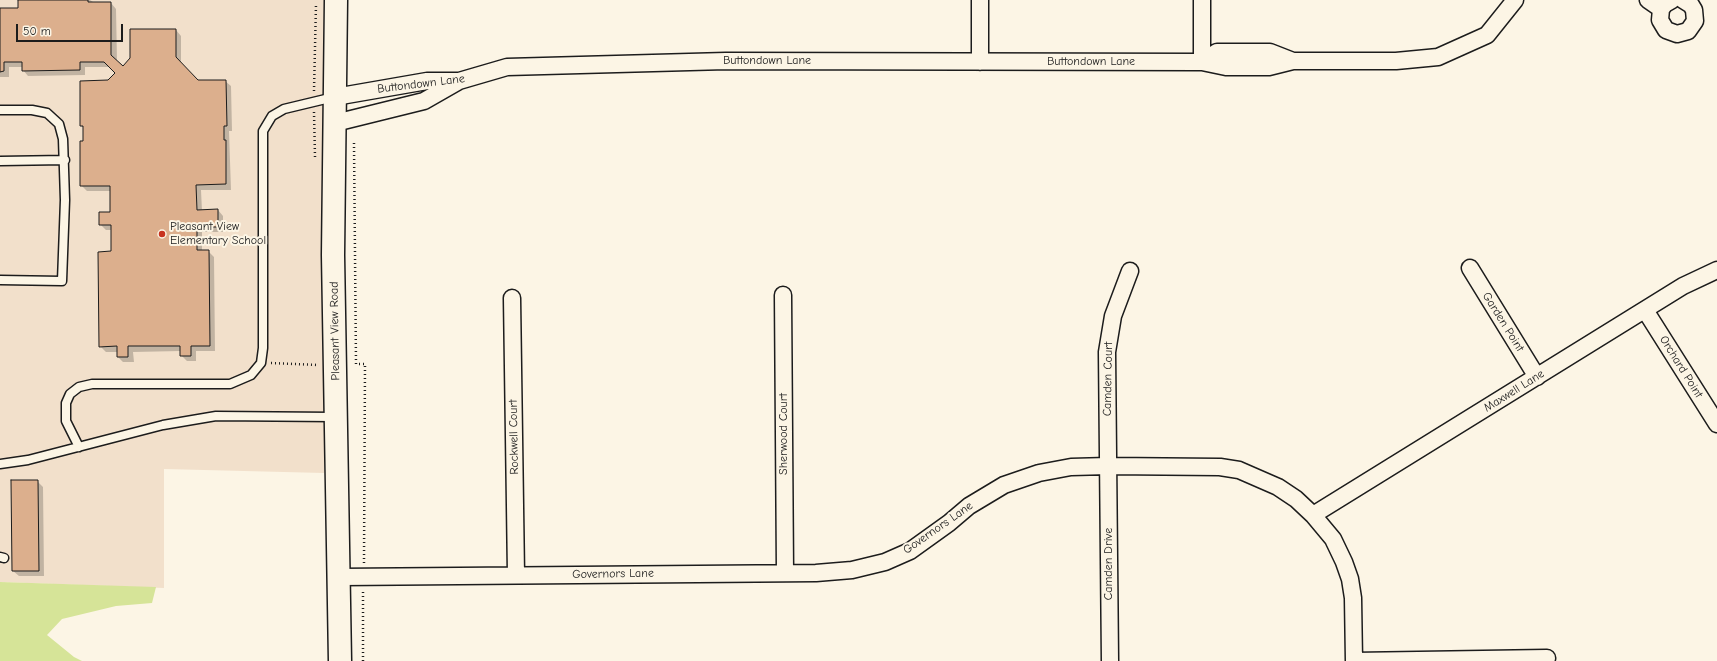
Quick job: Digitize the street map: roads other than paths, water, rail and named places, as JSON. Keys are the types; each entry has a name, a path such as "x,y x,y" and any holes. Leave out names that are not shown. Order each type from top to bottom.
{"main road":[{"name":"Pleasant View Road","path":"336,0 333,255 340,577 340,661"}],"street":[{"path":"980,0 980,62"},
{"path":"1202,0 1202,62"},
{"name":"Buttondown Lane","path":"335,97 427,80 459,82 507,66 726,61 1202,62 1226,67 1269,67 1293,61 1396,61 1438,57 1486,35 1516,0"},
{"path":"1648,0 1666,4 1660,15 1662,26 1671,33 1683,34 1692,27 1695,15 1691,5 1684,0"},
{"path":"335,123 424,102 459,82"},
{"name":"Garden Point","path":"1470,268 1537,377"},
{"name":"Maxwell Lane","path":"1313,515 1683,286 1717,270"},
{"name":"Camden Court","path":"1108,466 1109,334 1113,316 1130,272"},
{"name":"Sherwood Court","path":"784,295 785,573"},
{"name":"Rockwell Court","path":"512,298 516,575"},
{"name":"Orchard Point","path":"1645,310 1717,424"},
{"name":"Camden Drive","path":"1108,466 1110,661"},
{"name":"Governors Lane","path":"340,577 816,573 852,570 885,562 910,551 948,524 969,506 1004,485 1039,473 1071,467 1220,467 1239,470 1278,487 1296,499 1313,515 1333,539 1350,579 1353,598 1354,661"},
{"path":"1354,661 1547,658"}],"lane":[{"path":"79,447 66,421 66,403 70,394 79,387 92,384 230,384 251,375 261,363 263,348 263,131 272,116 284,109 335,97"},
{"path":"0,110 32,110 47,113 59,124 63,140 64,160 62,281 0,280"},
{"path":"0,161 64,160"},
{"path":"0,464 28,460 163,425 216,416 337,418"}],"place":[{"name":"Pleasant View Elementary School","path":"162,234"}]}
